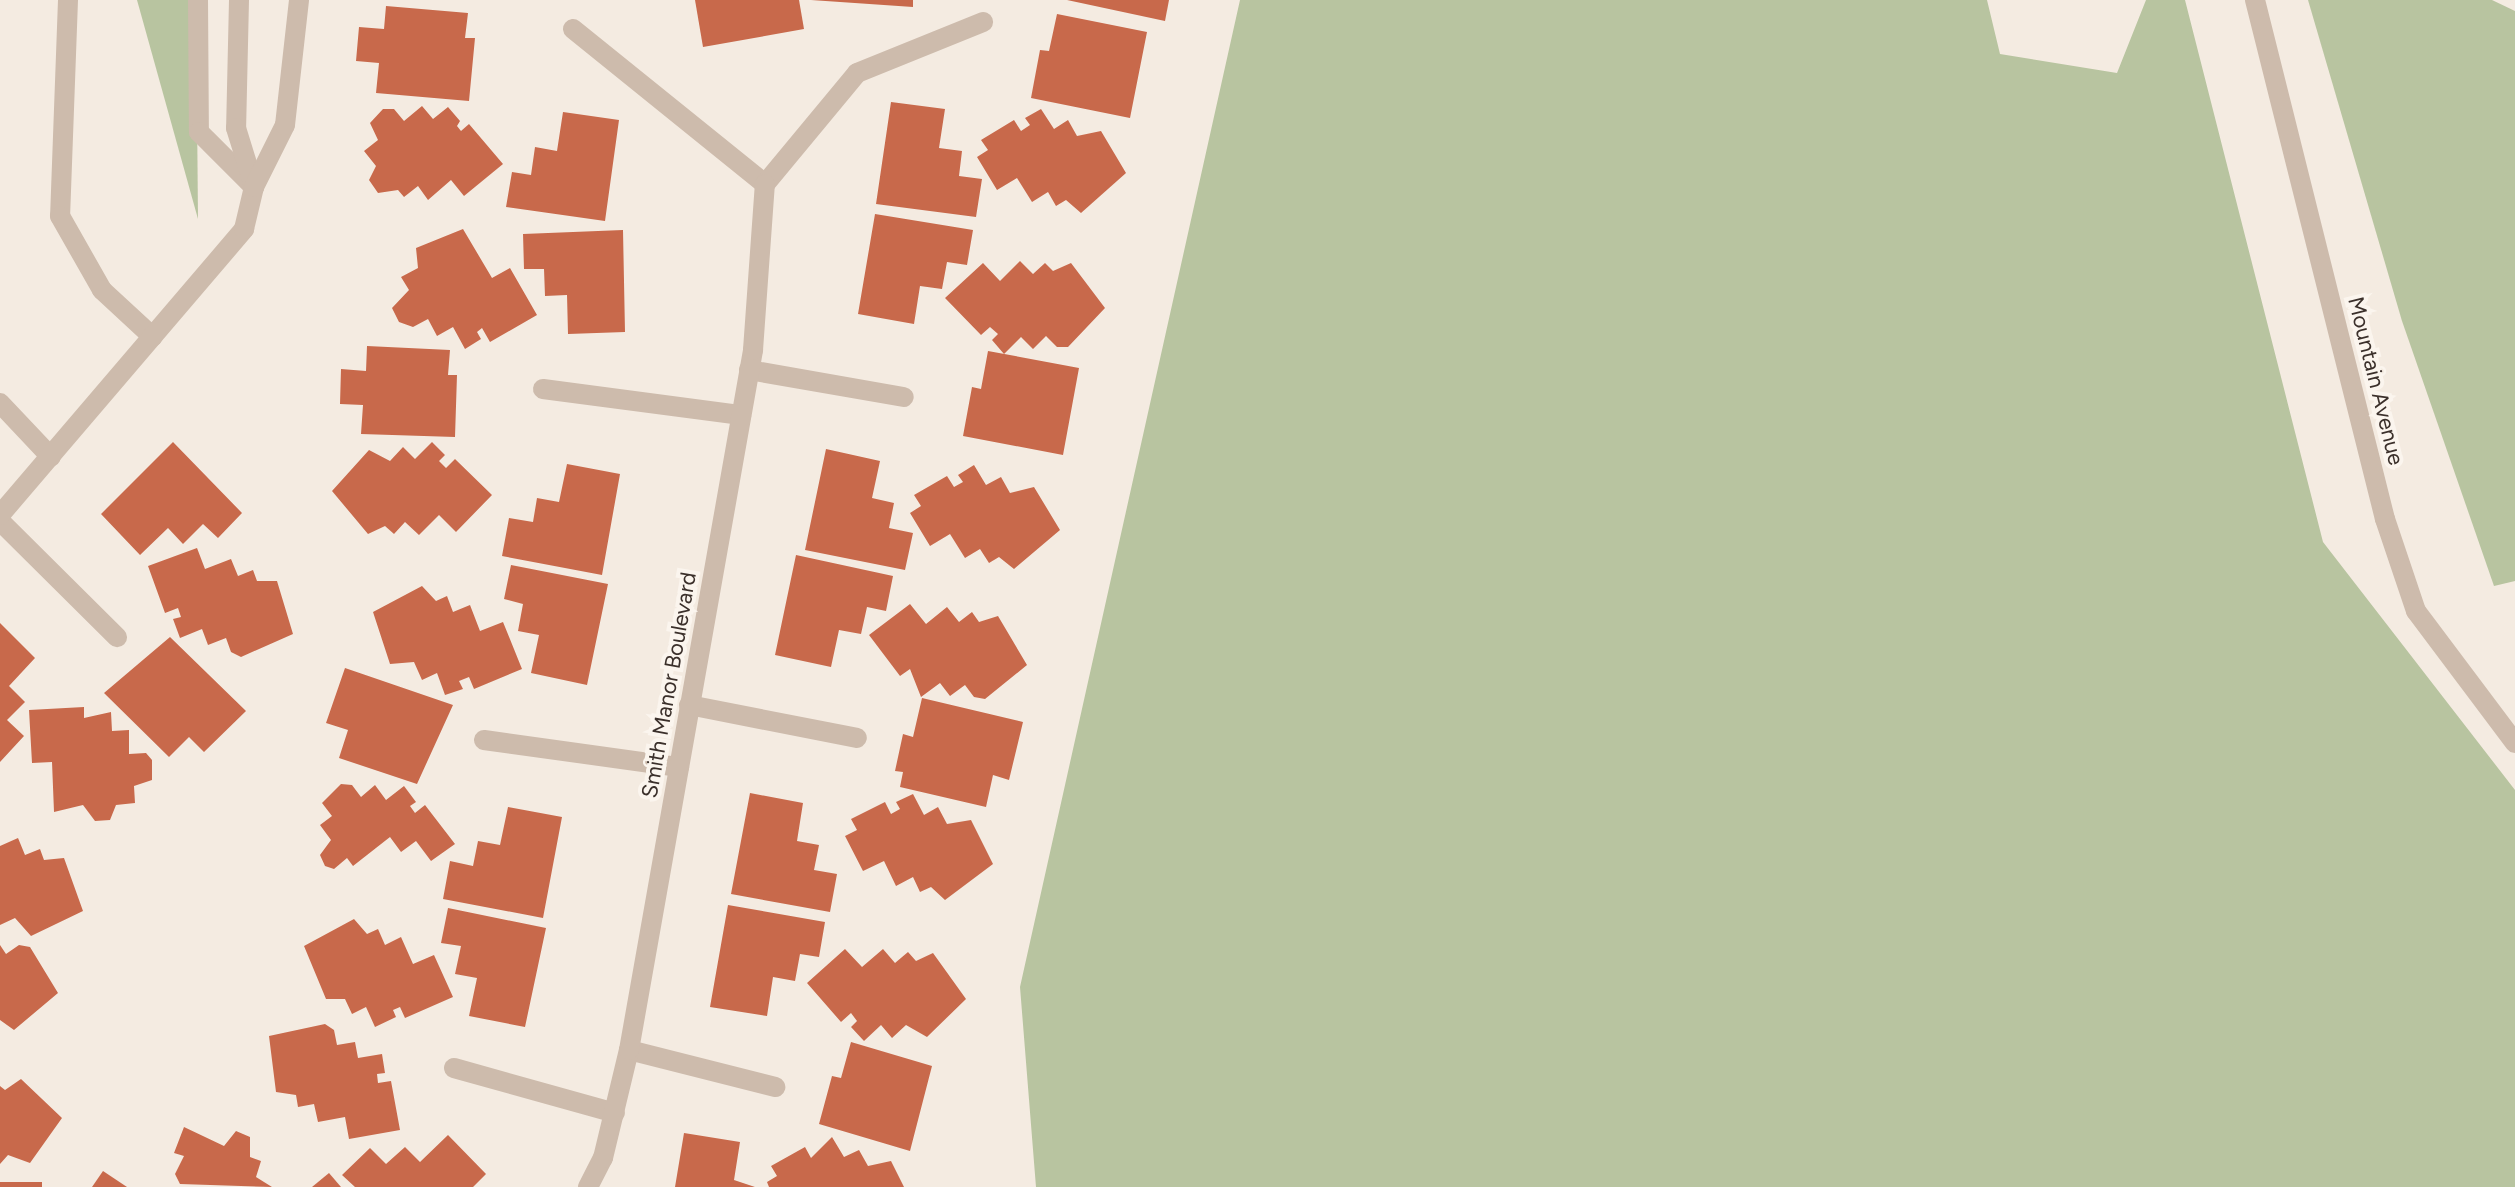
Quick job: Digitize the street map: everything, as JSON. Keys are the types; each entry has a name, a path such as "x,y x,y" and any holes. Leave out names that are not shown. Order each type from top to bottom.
{"street":[{"path":"68,0 60,216 102,290 153,337"},
{"path":"198,0 199,132 254,187"},
{"path":"239,0 236,128 254,187"},
{"path":"117,637 0,518 244,229 254,187 285,125 299,0"},
{"name":"Mountain Avenue","path":"2255,0 2385,519 2416,611 2515,743"},
{"path":"573,29 765,184 857,73 983,22"},
{"name":"Smith Manor Boulevard","path":"588,1187 615,1113 629,1050 679,767 749,370 765,184"},
{"path":"749,370 904,397"},
{"path":"543,389 741,415"},
{"path":"0,403 51,457"},
{"path":"689,705 857,738"},
{"path":"484,740 679,767"},
{"path":"629,1050 775,1087"},
{"path":"454,1068 615,1113"}],"green space":[{"path":"137,0 196,0 198,219"},
{"path":"1240,0 1987,0 2000,54 2117,73 2146,0 2185,0 2323,542 2515,790 2515,1187 1036,1187 1020,987"},
{"path":"2308,0 2492,0 2515,11 2515,581 2494,586 2402,321"}],"building":[{"path":"695,0 799,0 804,29 703,47"},
{"path":"811,0 913,0 913,7"},
{"path":"1067,0 1169,0 1165,21"},
{"path":"386,6 468,13 465,38 475,38 469,101 376,93 379,63 356,61 359,27 384,29"},
{"path":"1057,14 1147,32 1130,118 1031,98 1040,50 1049,51"},
{"path":"891,102 945,109 939,148 962,151 959,176 982,179 976,217 876,204"},
{"path":"422,106 433,119 448,107 460,121 457,126 461,131 469,124 503,164 464,196 451,180 428,200 418,186 404,197 398,190 378,193 369,180 376,166 364,151 378,140 370,123 383,109 394,109 404,121"},
{"path":"1041,109 1054,129 1068,120 1077,136 1101,131 1126,173 1081,213 1066,200 1056,206 1048,192 1032,202 1017,178 997,190 977,157 988,150 981,140 1014,120 1021,131 1030,125 1025,118"},
{"path":"563,112 619,120 605,221 506,207 512,172 531,175 535,147 557,151"},
{"path":"875,214 973,230 967,265 947,262 942,289 920,286 914,324 858,314"},
{"path":"463,229 492,278 510,268 537,315 490,342 482,328 477,332 481,339 465,349 453,327 437,336 428,319 413,327 399,322 392,308 409,290 401,277 418,268 416,248"},
{"path":"623,230 625,332 568,334 567,295 545,296 544,269 524,269 523,234"},
{"path":"1020,261 1033,274 1045,263 1053,271 1071,263 1105,308 1068,347 1057,347 1046,336 1033,349 1021,337 1004,354 992,340 998,334 990,327 981,335 945,298 983,263 1000,281"},
{"path":"367,346 450,350 448,375 457,375 455,437 361,434 363,405 340,404 341,369 366,371"},
{"path":"988,351 1079,368 1063,455 963,436 972,387 981,389"},
{"path":"173,442 242,513 218,538 203,524 183,544 168,528 140,555 101,514"},
{"path":"432,442 445,455 439,461 446,468 455,459 492,495 456,532 439,515 419,535 405,522 394,534 385,526 368,534 332,491 369,450 390,461 403,447 415,459"},
{"path":"826,449 880,461 872,498 894,503 889,528 913,533 905,570 805,550"},
{"path":"567,464 620,474 602,575 502,556 509,518 533,522 537,498 559,502"},
{"path":"974,465 986,485 1001,477 1010,493 1034,487 1060,530 1014,569 999,557 989,563 980,549 965,558 950,534 930,546 910,513 921,506 914,495 947,476 954,487 963,482 958,475"},
{"path":"197,548 205,569 231,559 238,576 253,570 257,581 277,581 293,634 241,657 231,652 226,638 208,645 202,629 180,638 173,619 181,617 178,608 165,613 148,566"},
{"path":"796,555 893,576 886,611 867,607 861,634 839,630 831,667 775,655"},
{"path":"511,565 608,584 587,685 531,673 539,635 518,631 523,604 504,599"},
{"path":"422,586 436,601 447,596 453,612 470,605 480,631 503,622 522,669 474,689 469,677 459,681 463,689 445,695 437,673 422,680 414,662 390,664 373,612"},
{"path":"910,604 926,624 947,607 959,622 972,612 979,622 998,616 1027,665 985,699 974,697 965,685 950,696 940,683 921,697 910,669 900,676 869,635"},
{"path":"0,623 35,658 9,686 25,702 7,720 24,736 0,762"},
{"path":"170,637 246,711 204,752 189,737 169,757 104,693"},
{"path":"345,668 453,705 417,784 339,758 348,730 326,723"},
{"path":"922,698 1023,722 1009,780 993,775 986,807 900,787 903,772 895,771 903,734 913,737"},
{"path":"84,707 84,718 111,712 112,731 129,730 129,754 146,753 152,760 152,780 134,786 135,803 116,805 110,820 95,821 83,805 54,812 52,762 32,763 29,710"},
{"path":"341,784 352,785 361,797 375,785 386,800 404,786 416,802 410,806 415,813 425,805 455,844 431,861 416,841 401,852 390,837 353,866 347,858 334,869 325,866 320,855 331,840 320,825 332,816 322,803"},
{"path":"750,793 803,803 797,841 819,845 814,870 837,874 830,912 731,894"},
{"path":"913,794 924,815 938,807 947,824 971,820 993,864 945,900 931,887 920,892 913,877 896,886 884,861 863,871 845,836 857,830 851,819 885,802 891,814 900,809 896,802"},
{"path":"508,807 562,817 543,918 443,899 450,861 473,866 478,841 500,845"},
{"path":"18,838 25,855 40,849 44,860 64,858 83,911 31,936 15,918 0,925 0,846"},
{"path":"728,905 825,922 819,957 800,954 795,981 773,977 767,1016 710,1007"},
{"path":"448,908 546,928 525,1027 469,1016 477,978 455,974 461,946 441,943"},
{"path":"354,919 367,934 378,929 385,945 401,937 413,964 434,955 453,997 405,1018 400,1007 393,1010 396,1017 375,1027 366,1007 352,1014 345,999 326,999 304,946"},
{"path":"0,945 6,954 19,945 30,947 58,993 14,1030 0,1020"},
{"path":"845,949 862,967 883,949 895,963 908,952 916,961 933,953 966,999 927,1037 906,1025 892,1038 881,1025 864,1041 851,1027 857,1021 851,1013 841,1022 807,983"},
{"path":"325,1024 334,1030 337,1045 355,1042 358,1058 382,1054 385,1073 377,1074 378,1083 391,1081 400,1130 349,1139 345,1117 318,1122 314,1104 298,1107 296,1095 276,1092 269,1036"},
{"path":"851,1042 932,1066 910,1151 819,1124 832,1076 841,1078"},
{"path":"21,1079 62,1118 30,1163 8,1155 0,1164 0,1086 5,1090"},
{"path":"184,1127 224,1146 236,1131 250,1137 250,1157 261,1161 256,1177 272,1187 180,1184 175,1174 184,1156 174,1153"},
{"path":"684,1133 740,1142 734,1180 755,1187 675,1187"},
{"path":"448,1135 486,1174 473,1187 355,1187 342,1175 370,1148 386,1164 405,1147 420,1162"},
{"path":"832,1137 844,1157 859,1150 868,1166 891,1161 904,1187 769,1187 767,1182 777,1176 771,1166 805,1147 811,1158"},
{"path":"103,1171 127,1187 92,1187"},
{"path":"329,1173 341,1187 312,1187"},
{"path":"0,1182 42,1182 42,1187 0,1187"}]}
